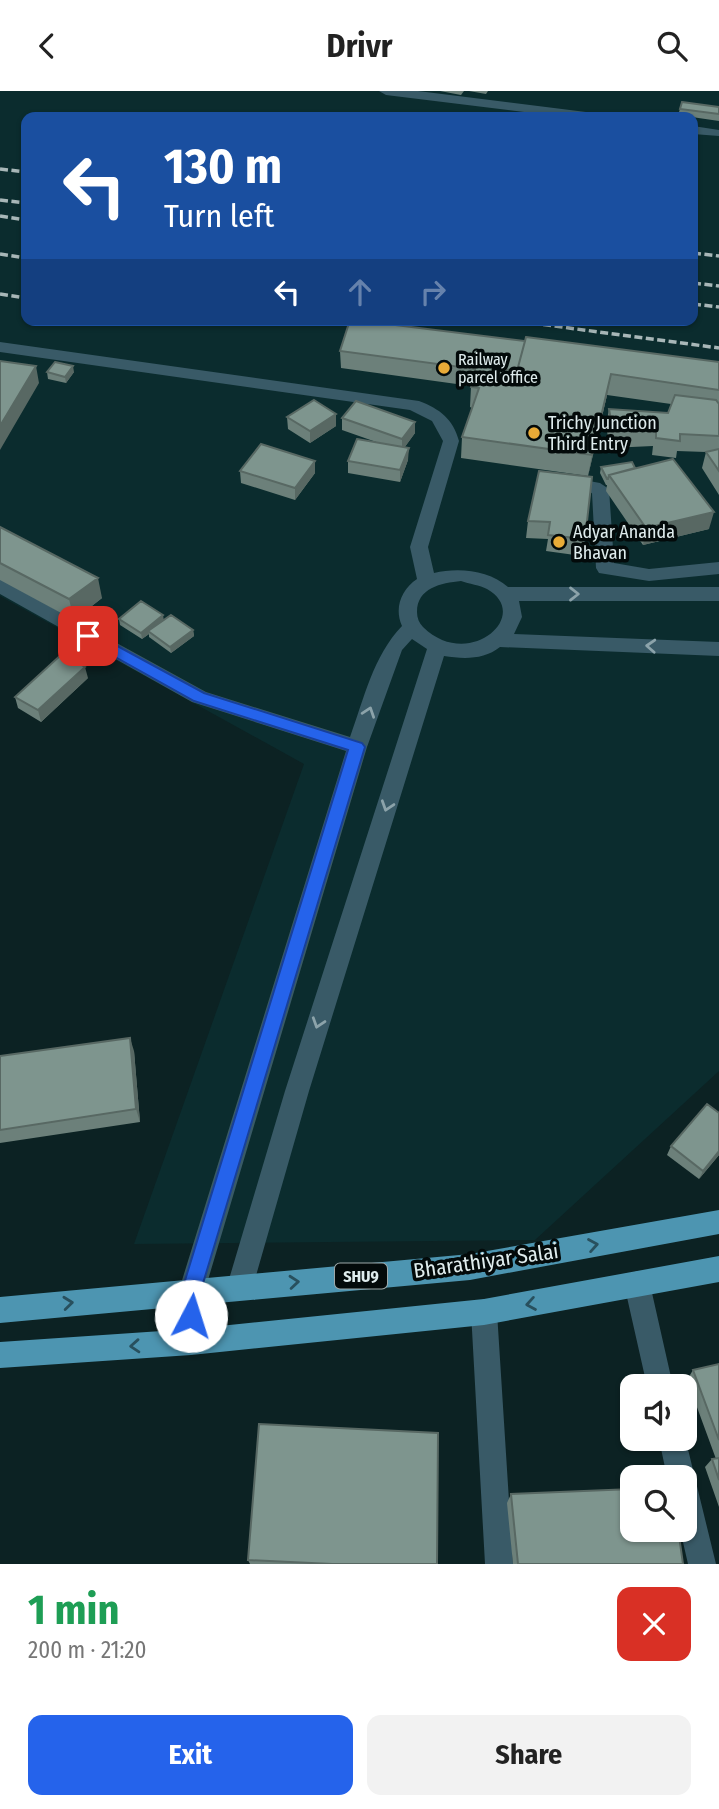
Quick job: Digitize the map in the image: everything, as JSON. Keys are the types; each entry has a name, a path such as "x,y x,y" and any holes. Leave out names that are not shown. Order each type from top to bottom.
{"main road":[{"name":"Bharathiyar Salai","path":"0,1310 470,1266 719,1222"},
{"path":"0,1355 191,1342 484,1312 719,1269"}],"street":[{"path":"386,91 430,93 560,112"},
{"path":"698,131 716,133"},
{"path":"0,347 400,403 433,411 447,426 451,441 419,548 427,582"},
{"path":"562,482 600,489 606,568 649,575 719,568"},
{"path":"443,576 479,577 494,584 512,605 514,618 510,629 501,640 488,647 471,651 437,647 423,639 412,628 407,615 408,602 415,590 427,582 443,576"},
{"path":"0,586 199,697 357,747"},
{"path":"505,594 719,594"},
{"path":"191,1342 192,1290 357,747 387,660 395,645 412,628"},
{"path":"501,640 719,649"},
{"path":"240,1286 296,1091 437,647"},
{"path":"637,1284 657,1374"},
{"path":"484,1312 499,1564"},
{"path":"697,1542 702,1564"}],"shaded area":[{"path":"0,91 719,91 719,1071 535,1240 134,1244 304,764 0,596"}],"building":[{"path":"682,102 719,107 719,114 680,109"},
{"path":"348,326 404,326 525,341 517,371 476,365 475,369 340,351"},
{"path":"526,337 719,362 719,390 611,374 592,455 462,437 479,388 471,387 476,365 517,371"},
{"path":"0,361 36,366 0,426"},
{"path":"55,362 73,366 65,377 47,372"},
{"path":"675,395 716,400 719,404 719,436 680,434 680,441 656,438 656,429 613,431 609,409 668,413"},
{"path":"314,400 336,414 310,431 287,417"},
{"path":"356,401 415,422 402,439 342,418"},
{"path":"357,439 409,448 400,470 348,461"},
{"path":"261,444 315,461 295,488 240,471"},
{"path":"719,449 719,471 706,452"},
{"path":"673,459 714,512 646,528 609,475"},
{"path":"632,462 635,468 609,475 608,479 601,467"},
{"path":"539,471 592,477 585,539 548,535 550,522 528,521"},
{"path":"0,527 98,578 69,599 0,563"},
{"path":"141,601 163,615 141,633 119,619"},
{"path":"171,615 193,630 170,647 148,631"},
{"path":"62,654 85,667 38,710 15,697"},
{"path":"130,1038 136,1109 0,1130 0,1056"},
{"path":"707,1104 719,1113 719,1151 703,1171 671,1146"},
{"path":"719,1364 719,1440 697,1381 697,1374 693,1370"},
{"path":"259,1424 438,1433 437,1564 332,1564 248,1560"},
{"path":"719,1458 719,1480 712,1459"},
{"path":"620,1489 620,1542 680,1542 683,1564 518,1564 511,1494"}],"railway":[{"path":"0,169 21,171"},
{"path":"0,200 21,202"},
{"path":"0,216 21,219"},
{"path":"0,254 21,257"},
{"path":"698,254 719,256"},
{"path":"698,284 719,286"},
{"path":"0,294 21,297"},
{"path":"698,305 719,307"},
{"path":"554,326 719,348"}],"place":[{"name":"Railway parcel office","path":"444,368"},
{"name":"Trichy Junction Third Entry","path":"534,433"},
{"name":"Adyar Ananda Bhavan","path":"559,542"}],"route":[{"path":"88,636 199,697 357,747 192,1290 191,1316"}]}
